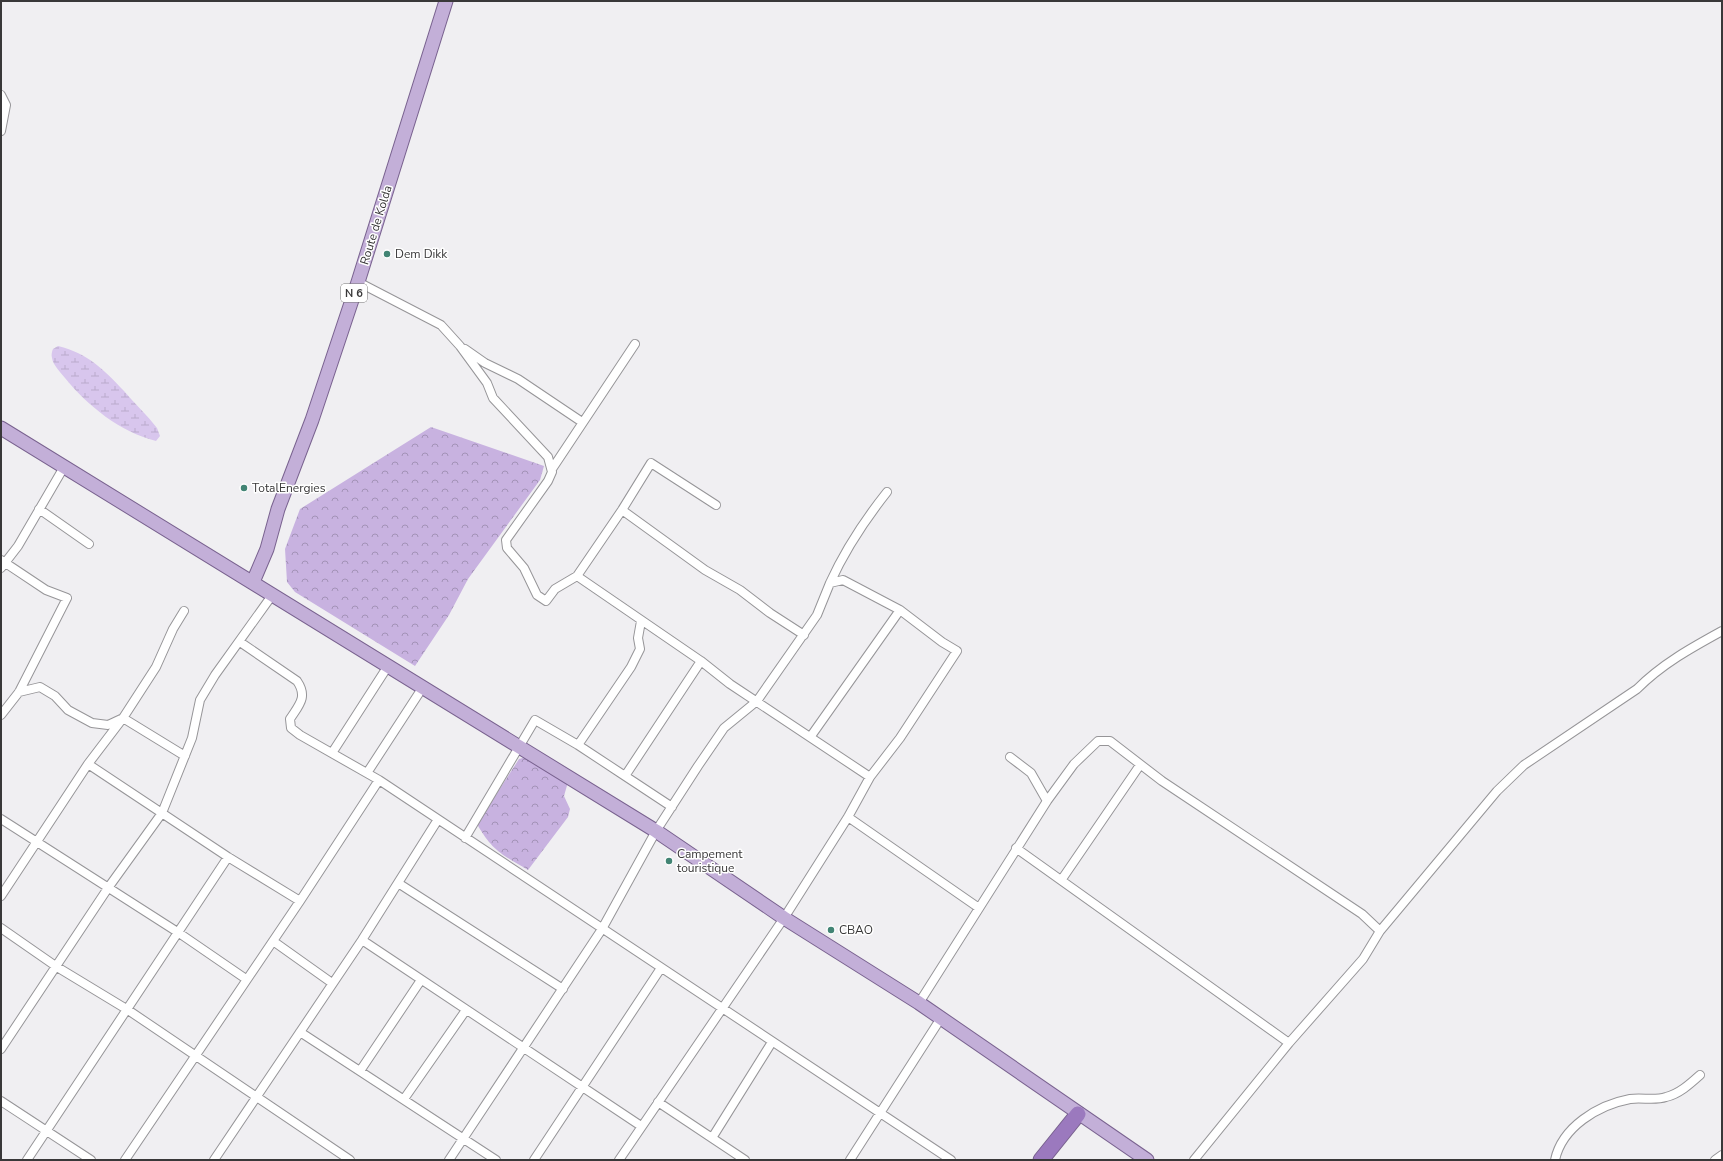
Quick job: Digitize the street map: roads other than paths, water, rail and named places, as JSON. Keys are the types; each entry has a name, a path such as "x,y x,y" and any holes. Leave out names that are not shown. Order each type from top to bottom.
{"highway":[{"path":"1040,1160 1078,1114"}],"main road":[{"name":"Route de Kolda","path":"253,582 267,549 278,509 312,420 358,282 446,1"},
{"path":"1,428 273,594 330,632 423,687 656,831 784,918 919,1003 1141,1158"}],"street":[{"path":"1,95 6,105 1,132"},
{"path":"358,282 441,325 460,346 487,383 493,398 548,457 552,469"},
{"path":"635,344 552,469 548,481 506,540 507,548 524,568 537,595 546,601 555,589 577,576 622,510 651,463 716,505"},
{"path":"460,346 485,363 518,379 582,422"},
{"path":"1,714 19,692 67,598 46,590 2,563 18,546 64,467"},
{"path":"449,1160 524,1049 602,929 656,831 724,728 756,701 804,635 817,615 845,552 864,521 887,492"},
{"path":"39,510 89,544"},
{"path":"622,510 705,570 740,590 770,613 804,635"},
{"path":"577,576 701,661 756,701 811,736 870,778"},
{"path":"621,1160 641,1126 784,918 848,817 870,778 900,738 957,650 942,642 900,610 843,580 830,583"},
{"path":"1,1049 57,967 108,888 162,813 192,738 200,700 215,675 273,594"},
{"path":"811,736 900,610"},
{"path":"1,896 88,764 124,718 156,667 173,629 184,611"},
{"path":"578,745 631,667 640,649 638,638 641,621"},
{"path":"1194,1160 1289,1043 1363,959 1380,931 1497,791 1524,765 1636,689 1651,674 1673,658 1722,630"},
{"path":"240,642 297,681 302,688 303,695 300,703 290,718 292,728 379,780 437,821 722,1007 772,1042 951,1160"},
{"path":"625,776 701,661"},
{"path":"332,753 388,666"},
{"path":"19,692 40,687 55,696 68,710 92,723 108,725 124,718"},
{"path":"367,773 423,687"},
{"path":"124,718 185,756"},
{"path":"465,838 535,720 578,745 672,807"},
{"path":"919,1003 1047,801 1074,764 1098,742 1110,741 1140,765 1184,796 1362,914 1380,931"},
{"path":"1010,757 1031,773 1047,801"},
{"path":"88,764 228,857 300,901"},
{"path":"1062,880 1140,765"},
{"path":"125,1160 300,901 379,780"},
{"path":"848,817 979,908"},
{"path":"1,819 179,933 246,979"},
{"path":"216,1159 362,940 437,821"},
{"path":"1016,848 1289,1043"},
{"path":"27,1160 128,1010 228,857"},
{"path":"398,884 563,989"},
{"path":"1,928 57,967 128,1010 194,1057 350,1160"},
{"path":"362,940 641,1126"},
{"path":"273,941 332,983"},
{"path":"534,1160 661,968"},
{"path":"360,1071 421,980"},
{"path":"404,1099 466,1010"},
{"path":"851,1160 941,1018"},
{"path":"300,1032 496,1160"},
{"path":"712,1138 772,1042"},
{"path":"1555,1160 1571,1128 1608,1106 1631,1099 1666,1098 1677,1093 1700,1076"},
{"path":"1,1101 91,1160"},
{"path":"658,1102 745,1160"},
{"path":"1715,1160 1722,1155"}],"place":[{"name":"Dem Dikk","path":"387,254"},
{"name":"TotalEnergies","path":"244,488"},
{"name":"Campement touristique","path":"669,861"},
{"name":"CBAO","path":"831,930"}]}
